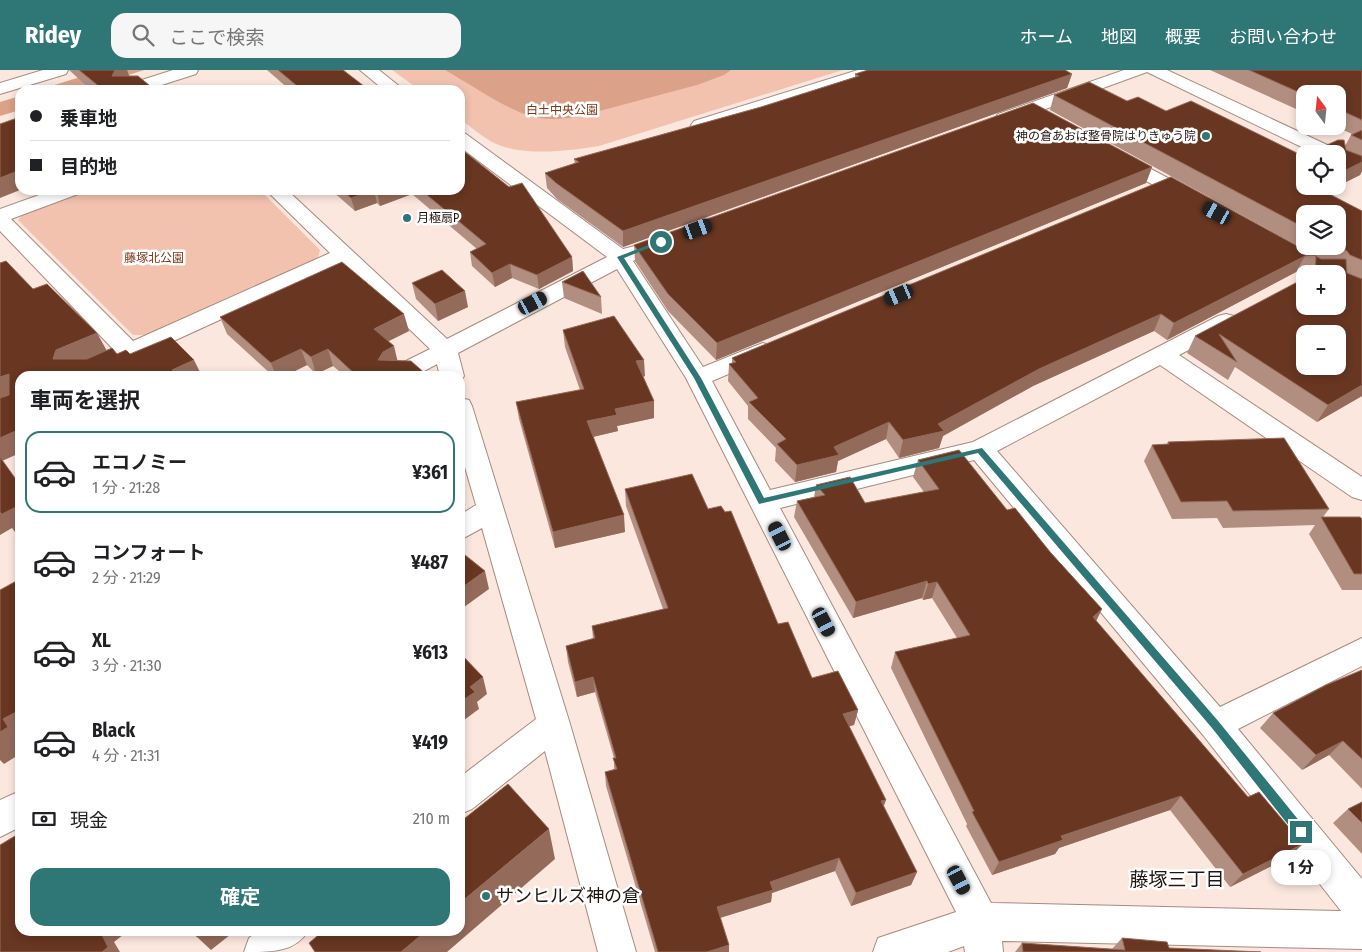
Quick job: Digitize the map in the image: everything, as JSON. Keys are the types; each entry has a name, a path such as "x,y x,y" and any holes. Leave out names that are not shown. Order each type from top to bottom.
{"street":[{"path":"0,89 60,70"},
{"path":"144,85 190,70"},
{"path":"368,70 388,85"},
{"path":"688,129 875,70"},
{"path":"984,126 1140,70"},
{"path":"1154,70 1313,145"},
{"path":"1030,109 1050,120"},
{"path":"465,141 529,179 620,257 698,378 982,937"},
{"path":"1100,147 1209,208"},
{"path":"1138,195 1165,184"},
{"path":"58,195 0,217 130,352"},
{"path":"281,195 445,350 451,371"},
{"path":"406,371 620,257 652,246"},
{"path":"88,371 344,255"},
{"path":"762,502 980,450 1246,310"},
{"path":"698,378 784,343"},
{"path":"1162,355 1362,490"},
{"path":"465,424 554,724 617,952"},
{"path":"980,450 1216,725 1362,908"},
{"path":"465,526 489,510"},
{"path":"1216,725 1362,651"},
{"path":"465,794 554,724"},
{"path":"0,820 15,810"},
{"path":"892,952 982,937 1362,930"},
{"path":"263,952 284,936"}],"green space":[{"name":"白土中央公園","path":"392,70 843,70 599,146 545,152 504,147 492,142 465,123 465,85 413,85"},
{"name":"藤塚北公園","path":"72,195 265,195 320,250 318,258 147,335 133,335 18,220 24,213"}],"shaded area":[{"path":"102,70 144,70 98,85 55,85"},
{"path":"445,70 731,70 724,75 697,85 577,117 545,119 513,109"},
{"path":"15,98 15,112 0,116 0,102"}],"building":[{"path":"79,70 115,70 112,76 138,76 149,85 97,85"},
{"path":"278,70 343,70 362,85 296,85"},
{"path":"868,70 1065,70 1072,74 623,231 545,173 579,162 574,159 761,107 859,76 855,74"},
{"path":"1249,70 1362,70 1362,120 1346,113 1346,85 1296,85 1296,91"},
{"path":"1089,82 1127,101 1138,97 1166,111 1191,101 1296,153 1296,195 1331,195 1362,211 1362,260 1350,255 1346,250 1346,205 1296,205 1296,223 1054,95"},
{"path":"1033,103 1152,167 717,343 668,294 634,245"},
{"path":"15,119 15,172 0,178 0,124"},
{"path":"1362,130 1362,140 1351,135"},
{"path":"1338,140 1344,140 1345,145 1327,145"},
{"path":"1346,150 1362,156 1362,162 1346,170"},
{"path":"465,152 509,187 522,183 572,257 537,275 510,264 492,273 470,252 486,244 427,195 465,195"},
{"path":"1171,177 1296,245 1296,255 1314,255 1305,256 1174,323 1161,314 1039,369 938,424 944,431 903,440 889,422 834,447 839,455 797,465 777,444 786,439 749,402 758,398 729,364 736,362 732,358"},
{"path":"348,195 359,195 351,198"},
{"path":"1314,255 1321,259 1346,259 1347,273 1362,279 1362,385 1328,405 1219,334 1237,362 1195,336 1296,283 1296,315 1346,315 1346,265 1316,265 1316,257"},
{"path":"6,261 33,289 47,284 97,333 56,350 53,359 87,359 112,348 117,354 126,350 130,354 171,337 194,360 173,371 15,371 15,431 0,438 0,398 9,395 9,374 0,377 0,263"},
{"path":"342,262 404,314 374,329 394,346 383,352 378,360 411,361 422,371 352,371 328,349 311,357 301,349 271,363 220,317"},
{"path":"442,270 465,291 435,304 412,283"},
{"path":"583,271 601,297 562,282"},
{"path":"614,316 644,360 636,361 654,401 615,409 617,415 587,421 624,515 553,532 516,402 584,389 563,330"},
{"path":"1284,438 1329,509 1233,511 1227,501 1181,502 1152,445 1169,444 1168,442"},
{"path":"959,450 1007,510 1015,508 1050,552 1102,609 1093,617 1248,797 1259,792 1303,844 1243,874 1181,796 1061,836 1063,840 999,862 972,812 974,811 895,652 970,635 937,582 928,584 927,581 856,602 797,501 825,495 816,485 850,477 865,503 939,489 918,460"},
{"path":"0,457 15,478 15,508 2,514 0,512"},
{"path":"692,474 708,509 721,506 725,512 731,511 778,624 788,622 812,678 838,671 858,710 843,714 886,800 881,801 917,872 856,893 839,858 770,882 773,890 717,907 729,945 707,952 658,952 605,772 617,769 613,758 616,758 593,677 575,682 566,646 595,638 592,626 668,608 625,489"},
{"path":"1321,517 1360,517 1362,519 1362,574 1354,574"},
{"path":"465,555 485,571 465,585"},
{"path":"15,582 15,713 3,719 8,727 0,732 0,590"},
{"path":"465,658 483,677 470,687 475,692 465,699"},
{"path":"1362,670 1362,759 1343,741 1316,755 1273,713 1326,685"},
{"path":"508,784 549,829 465,899 465,818"},
{"path":"1362,802 1362,823 1348,809"},
{"path":"15,836 15,936 102,936 108,947 102,952 0,952 0,845"},
{"path":"317,936 420,936 401,952 315,952 309,943"},
{"path":"1122,938 1167,942 1169,948 1261,952 1023,952 1022,943 1125,950"}],"place":[{"name":"神の倉あおば整骨院はりきゅう院","path":"1206,136"},
{"name":"月極扇P","path":"407,218"},
{"name":"サンヒルズ神の倉","path":"486,896"}],"district":[{"name":"藤塚三丁目","path":"1177,879"}],"route":[{"path":"661,242 620,257 698,378 762,502 980,450 1216,725 1301,832"}]}
